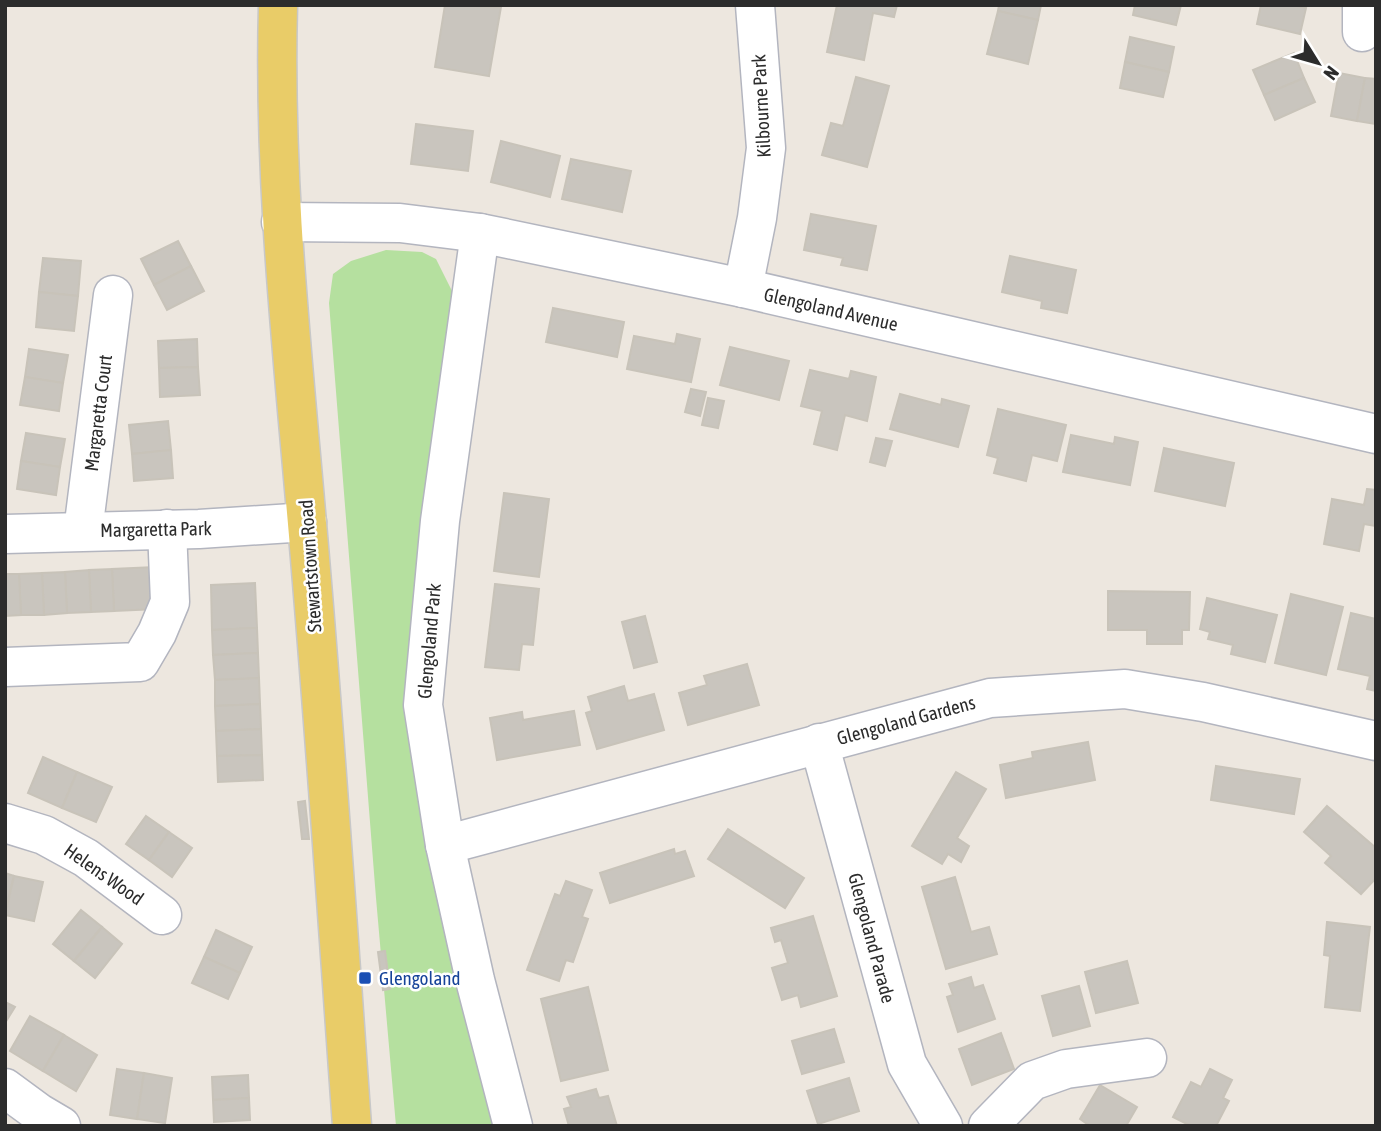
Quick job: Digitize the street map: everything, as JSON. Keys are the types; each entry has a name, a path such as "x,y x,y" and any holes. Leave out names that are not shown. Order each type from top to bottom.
{"main road":[{"name":"Stewartstown Road","path":"278,5 276,69 281,222 307,522 352,1126"}],"street":[{"name":"Kilbourne Park","path":"743,288 757,218 766,148 755,5"},
{"name":"Glengoland Avenue","path":"281,222 400,223 480,233 743,288 1376,434"},
{"name":"Glengoland Park","path":"480,233 440,521 423,705 445,845 475,980 513,1126"},
{"name":"Margaretta Court","path":"83,531 113,295"},
{"name":"Margaretta Park","path":"5,534 307,522"},
{"path":"5,667 140,662 157,633 170,602 167,529"},
{"name":"Glengoland Gardens","path":"445,845 990,698 1125,689 1203,702 1376,741"},
{"name":"Glengoland Parade","path":"819,743 907,1064 943,1126"},
{"name":"Helens Wood","path":"5,823 44,835 86,858 162,915"},
{"path":"988,1126 1032,1081 1066,1069 1147,1058"},
{"path":"5,1088 61,1126"}],"green space":[{"path":"386,250 422,252 436,259 454,295 413,759 455,980 499,1126 396,1126 329,303 333,274 351,261"}],"building":[{"path":"445,5 501,7 489,76 435,67"},
{"path":"837,5 897,5 894,17 873,13 864,60 827,52"},
{"path":"999,5 1041,5 1038,20 998,11"},
{"path":"1135,5 1181,5 1176,25 1133,15"},
{"path":"1261,5 1293,5 1306,8 1300,34 1257,24"},
{"path":"998,11 1038,20 1028,64 987,54"},
{"path":"1130,37 1174,47 1169,72 1125,62"},
{"path":"1294,53 1304,78 1264,95 1253,70"},
{"path":"1125,62 1169,72 1163,97 1120,88"},
{"path":"1339,73 1365,78 1357,121 1331,116"},
{"path":"856,77 889,86 867,167 822,155 831,123 843,126"},
{"path":"1304,78 1315,102 1275,120 1264,95"},
{"path":"1365,78 1376,79 1376,124 1357,121"},
{"path":"416,124 473,131 468,171 411,164"},
{"path":"501,141 560,156 550,197 491,182"},
{"path":"571,159 631,171 622,212 562,199"},
{"path":"811,214 876,226 867,270 841,265 843,258 804,250"},
{"path":"178,241 191,266 154,285 141,259"},
{"path":"1010,256 1076,270 1067,313 1041,308 1042,301 1002,292"},
{"path":"43,258 81,261 78,296 39,292"},
{"path":"191,266 204,291 167,310 154,285"},
{"path":"39,292 78,296 74,331 36,327"},
{"path":"553,308 624,322 617,357 546,342"},
{"path":"677,334 700,339 691,382 627,369 634,336 675,344"},
{"path":"197,339 198,367 159,368 158,341"},
{"path":"730,347 789,361 779,400 720,385"},
{"path":"29,349 68,355 63,383 25,377"},
{"path":"198,367 200,395 160,397 159,368"},
{"path":"810,370 849,379 851,371 876,377 867,421 845,415 837,450 814,444 822,411 801,406"},
{"path":"25,377 63,383 59,411 20,405"},
{"path":"691,389 706,392 700,416 685,412"},
{"path":"900,394 941,405 942,399 969,406 958,447 890,429"},
{"path":"708,398 724,401 718,428 702,425"},
{"path":"998,409 1066,425 1057,461 1032,455 1026,481 994,473 998,458 987,455"},
{"path":"168,421 171,450 132,454 129,425"},
{"path":"26,433 65,439 60,467 21,461"},
{"path":"1071,435 1114,444 1115,437 1138,442 1130,485 1063,472"},
{"path":"876,438 892,441 885,466 870,462"},
{"path":"1164,448 1234,463 1225,506 1155,491"},
{"path":"171,450 173,478 134,481 132,454"},
{"path":"21,461 60,467 56,495 17,489"},
{"path":"1367,489 1376,490 1376,526 1364,524 1359,551 1324,544 1332,499 1364,505"},
{"path":"504,493 549,499 539,577 494,571"},
{"path":"155,567 157,609 114,611 112,569"},
{"path":"112,569 114,611 91,612 89,570"},
{"path":"89,570 91,612 67,613 65,572"},
{"path":"65,572 67,613 44,615 42,573"},
{"path":"42,573 44,615 21,615 19,574"},
{"path":"5,574 19,574 21,615 5,616"},
{"path":"255,583 257,628 212,630 211,585"},
{"path":"495,584 539,589 533,645 522,644 519,670 485,667"},
{"path":"1108,591 1190,592 1189,630 1182,630 1182,644 1147,644 1147,630 1108,630"},
{"path":"1291,594 1343,607 1326,675 1275,663"},
{"path":"1207,598 1277,615 1265,662 1231,654 1233,645 1208,639 1210,632 1200,629"},
{"path":"1351,613 1376,619 1376,691 1367,689 1370,676 1338,669"},
{"path":"645,616 657,662 634,668 622,622"},
{"path":"257,628 258,653 213,655 212,630"},
{"path":"258,653 259,678 215,680 213,655"},
{"path":"747,664 759,705 688,725 679,693 707,685 704,676"},
{"path":"259,678 260,704 215,706 215,680"},
{"path":"624,686 628,701 654,694 664,730 597,749 586,713 592,711 588,697"},
{"path":"260,704 261,729 216,731 215,706"},
{"path":"574,711 580,745 497,760 490,718 522,712 523,720"},
{"path":"261,729 262,755 217,756 216,731"},
{"path":"1088,742 1095,780 1006,798 1000,765 1033,758 1032,752"},
{"path":"262,755 263,780 218,782 217,756"},
{"path":"43,757 77,772 62,808 28,793"},
{"path":"1216,766 1300,779 1294,814 1211,800"},
{"path":"77,772 112,787 96,822 62,808"},
{"path":"956,772 986,789 957,838 969,846 961,862 948,854 942,864 912,846"},
{"path":"305,801 309,839 302,839 298,802"},
{"path":"1327,806 1376,848 1376,878 1361,894 1325,863 1331,856 1304,832"},
{"path":"146,816 169,832 149,860 126,844"},
{"path":"728,829 804,878 785,908 708,859"},
{"path":"169,832 192,848 172,877 149,860"},
{"path":"674,849 675,854 685,851 694,876 610,903 600,873"},
{"path":"5,873 14,876 5,913"},
{"path":"14,876 43,882 34,921 5,915"},
{"path":"955,877 971,932 989,927 997,954 946,969 922,887"},
{"path":"566,881 592,890 582,917 588,919 573,962 566,960 559,981 527,970 555,894 560,896"},
{"path":"81,910 102,927 74,961 53,944"},
{"path":"813,916 837,996 801,1007 798,995 782,1000 772,968 788,963 781,940 775,942 771,928"},
{"path":"1327,922 1370,927 1360,1011 1325,1007 1330,956 1324,955"},
{"path":"102,927 122,944 95,978 74,961"},
{"path":"216,930 252,947 240,973 204,957"},
{"path":"385,951 390,989 383,990 378,952"},
{"path":"204,957 240,973 228,999 192,983"},
{"path":"1127,961 1138,1003 1096,1013 1085,972"},
{"path":"971,977 974,988 983,985 995,1019 958,1032 947,997 953,995 949,984"},
{"path":"1079,986 1090,1026 1053,1036 1042,996"},
{"path":"588,987 608,1070 561,1081 541,999"},
{"path":"5,1002 15,1007 5,1023"},
{"path":"30,1016 64,1035 43,1071 10,1051"},
{"path":"834,1029 844,1062 802,1074 792,1041"},
{"path":"1001,1033 1014,1069 972,1085 959,1049"},
{"path":"64,1035 97,1055 76,1091 43,1071"},
{"path":"117,1069 144,1073 137,1119 110,1115"},
{"path":"1210,1069 1232,1080 1223,1098 1229,1101 1216,1126 1191,1126 1173,1117 1191,1082 1201,1087"},
{"path":"144,1073 172,1078 165,1123 137,1119"},
{"path":"248,1075 249,1098 213,1100 212,1077"},
{"path":"849,1078 859,1111 818,1124 807,1091"},
{"path":"1100,1085 1137,1107 1126,1126 1090,1126 1080,1119"},
{"path":"596,1089 599,1098 608,1096 617,1126 569,1126 564,1109 571,1107 567,1097"},
{"path":"249,1098 250,1120 214,1122 213,1100"}],"place":[{"name":"Glengoland","path":"365,978"}]}
